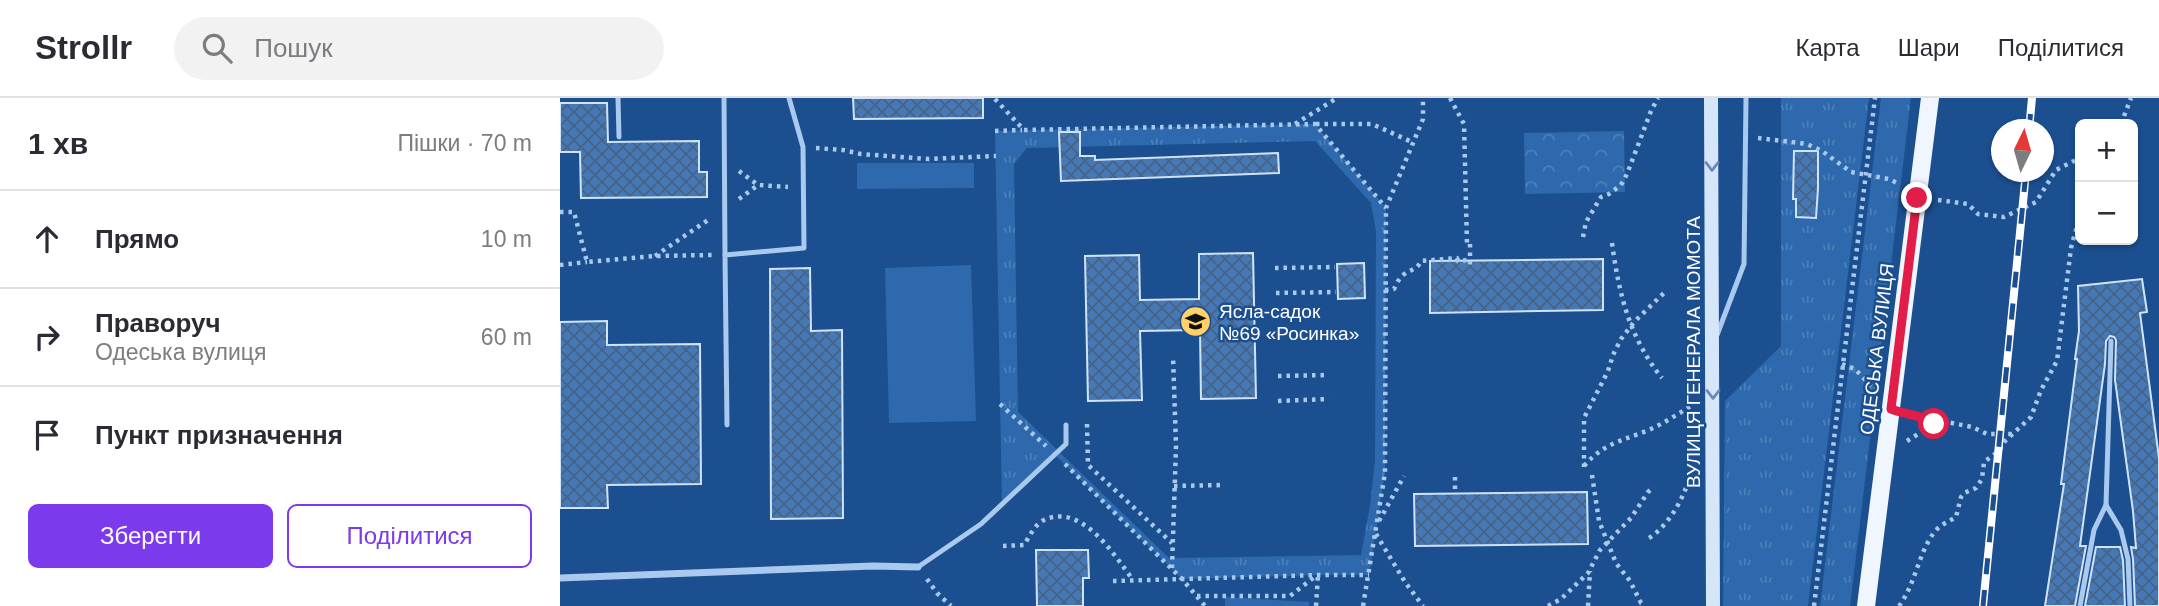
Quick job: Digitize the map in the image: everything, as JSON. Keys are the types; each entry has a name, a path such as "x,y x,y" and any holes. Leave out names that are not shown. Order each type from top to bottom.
{"main road":[{"name":"ОДЕСЬКА ВУЛИЦЯ","path":"1866,606 1930,98"}],"street":[{"name":"ВУЛИЦЯ ГЕНЕРАЛА МОМОТА","path":"1711,98 1713,606"},
{"path":"560,578 873,566 918,567"}],"lane":[{"path":"618,98 619,137"},
{"path":"724,98 727,425"},
{"path":"725,255 804,248 803,147 789,98"},
{"path":"1713,344 1744,264 1746,98"},
{"path":"2080,606 2094,530 2106,505 2111,341"},
{"path":"918,567 981,524 1066,444 1066,425"},
{"path":"2106,505 2121,530 2128,559 2130,606"}],"path":[{"path":"1294,124 1337,98"},
{"path":"1363,606 1385,473 1385,208 1423,118 1423,98"},
{"path":"1385,290 1394,289 1403,275 1419,266 1421,261 1457,258 1458,261 1470,263 1464,124 1450,98"},
{"path":"1583,237 1586,222 1601,197 1621,185 1627,174 1658,98"},
{"path":"1814,606 1875,98"},
{"path":"995,99 1024,130"},
{"path":"2124,119 2130,100"},
{"path":"1315,124 1385,208"},
{"path":"995,131 1372,124 1413,142"},
{"path":"1745,136 1807,144 1822,150 1847,170 1893,180 1917,198 1968,204 1978,214 2004,217 2036,202 2056,170 2075,160"},
{"path":"803,147 895,157 940,159 996,156"},
{"path":"560,212 574,212 587,262"},
{"path":"1899,606 1932,534 1956,517 1961,497 1976,488 1982,479 1984,462 2031,416 2057,361 2075,233"},
{"path":"1612,243 1630,326 1662,378"},
{"path":"560,265 654,256 725,255"},
{"path":"1275,268 1335,267"},
{"path":"1667,290 1630,326 1621,339 1584,418 1584,467 1593,456 1618,440 1659,425 1713,392"},
{"path":"1276,293 1336,292"},
{"path":"1172,569 1176,446 1173,356"},
{"path":"1842,364 1855,369 1891,409 1906,415 1929,418 1934,424 1947,422 1972,427 1987,434 2015,433"},
{"path":"1278,376 1329,375"},
{"path":"1278,401 1329,400"},
{"path":"1000,404 1172,569 1205,606"},
{"path":"1087,424 1088,465 1172,543"},
{"path":"1649,538 1664,525 1677,504 1690,478 1692,466"},
{"path":"1592,475 1600,521 1607,541 1616,563 1630,581 1641,603 1645,605"},
{"path":"1376,525 1404,476"},
{"path":"1455,476 1455,489"},
{"path":"1174,486 1224,485"},
{"path":"1548,606 1561,599 1590,570 1600,550 1654,487"},
{"path":"1003,546 1024,545 1043,520 1056,517 1070,519 1102,537 1134,581"},
{"path":"1375,533 1423,606"},
{"path":"918,567 937,593 951,606"},
{"path":"1588,606 1590,570"},
{"path":"1196,595 1290,596 1318,575"},
{"path":"1316,606 1318,575"},
{"path":"1113,581 1369,575"}],"green space":[{"path":"1781,98 1869,98 1808,606 1723,606 1725,401 1781,346"},
{"path":"1881,98 1911,98 1850,606 1820,606"},
{"path":"1315,124 1386,208 1385,473 1369,575 1182,579 1055,455 1002,504 995,131","holes":["1315,141 1371,203 1376,231 1375,461 1361,555 1169,558 1018,412 1014,164 1027,148"]},
{"path":"1624,131 1625,192 1525,194 1524,133"},
{"path":"857,163 974,163 974,188 857,189"},
{"path":"971,265 976,421 889,423 885,268"},
{"path":"1225,597 1309,602 1309,606 1225,606"}],"building":[{"path":"853,98 983,98 983,118 854,119"},
{"path":"560,103 607,103 608,142 699,141 699,172 707,172 707,197 581,198 580,152 560,152"},
{"path":"1059,132 1080,132 1080,156 1095,156 1095,160 1278,153 1279,173 1061,181"},
{"path":"1794,151 1818,151 1816,218 1796,217 1796,199 1793,199"},
{"path":"1253,253 1256,398 1201,399 1200,330 1140,331 1142,400 1088,401 1085,256 1139,255 1140,300 1199,299 1199,254"},
{"path":"1603,259 1603,310 1430,313 1430,261"},
{"path":"1364,263 1365,298 1338,299 1337,264"},
{"path":"810,268 811,331 842,330 843,518 771,519 770,269"},
{"path":"2142,279 2147,312 2140,313 2159,458 2159,606 2135,606 2131,547 2136,548 2133,511 2115,380 2116,340 2110,336 2106,341 2080,546 2086,546 2075,606 2045,606 2064,484 2061,484 2077,359 2078,286"},
{"path":"607,321 607,345 700,344 701,484 607,485 608,508 560,508 560,322"},
{"path":"1587,492 1588,544 1415,546 1414,494"},
{"path":"2096,547 2120,547 2125,606 2085,606"},
{"path":"1036,550 1088,550 1089,578 1083,578 1083,606 1037,606"}],"railway":[{"path":"2030,119 2032,98"},
{"path":"1983,606 2025,182"}],"place":[{"name":"Ясла-садок №69 «Росинка»","path":"1196,322"}],"route":[{"path":"1917,198 1891,409 1906,415 1929,418 1934,424"}]}
